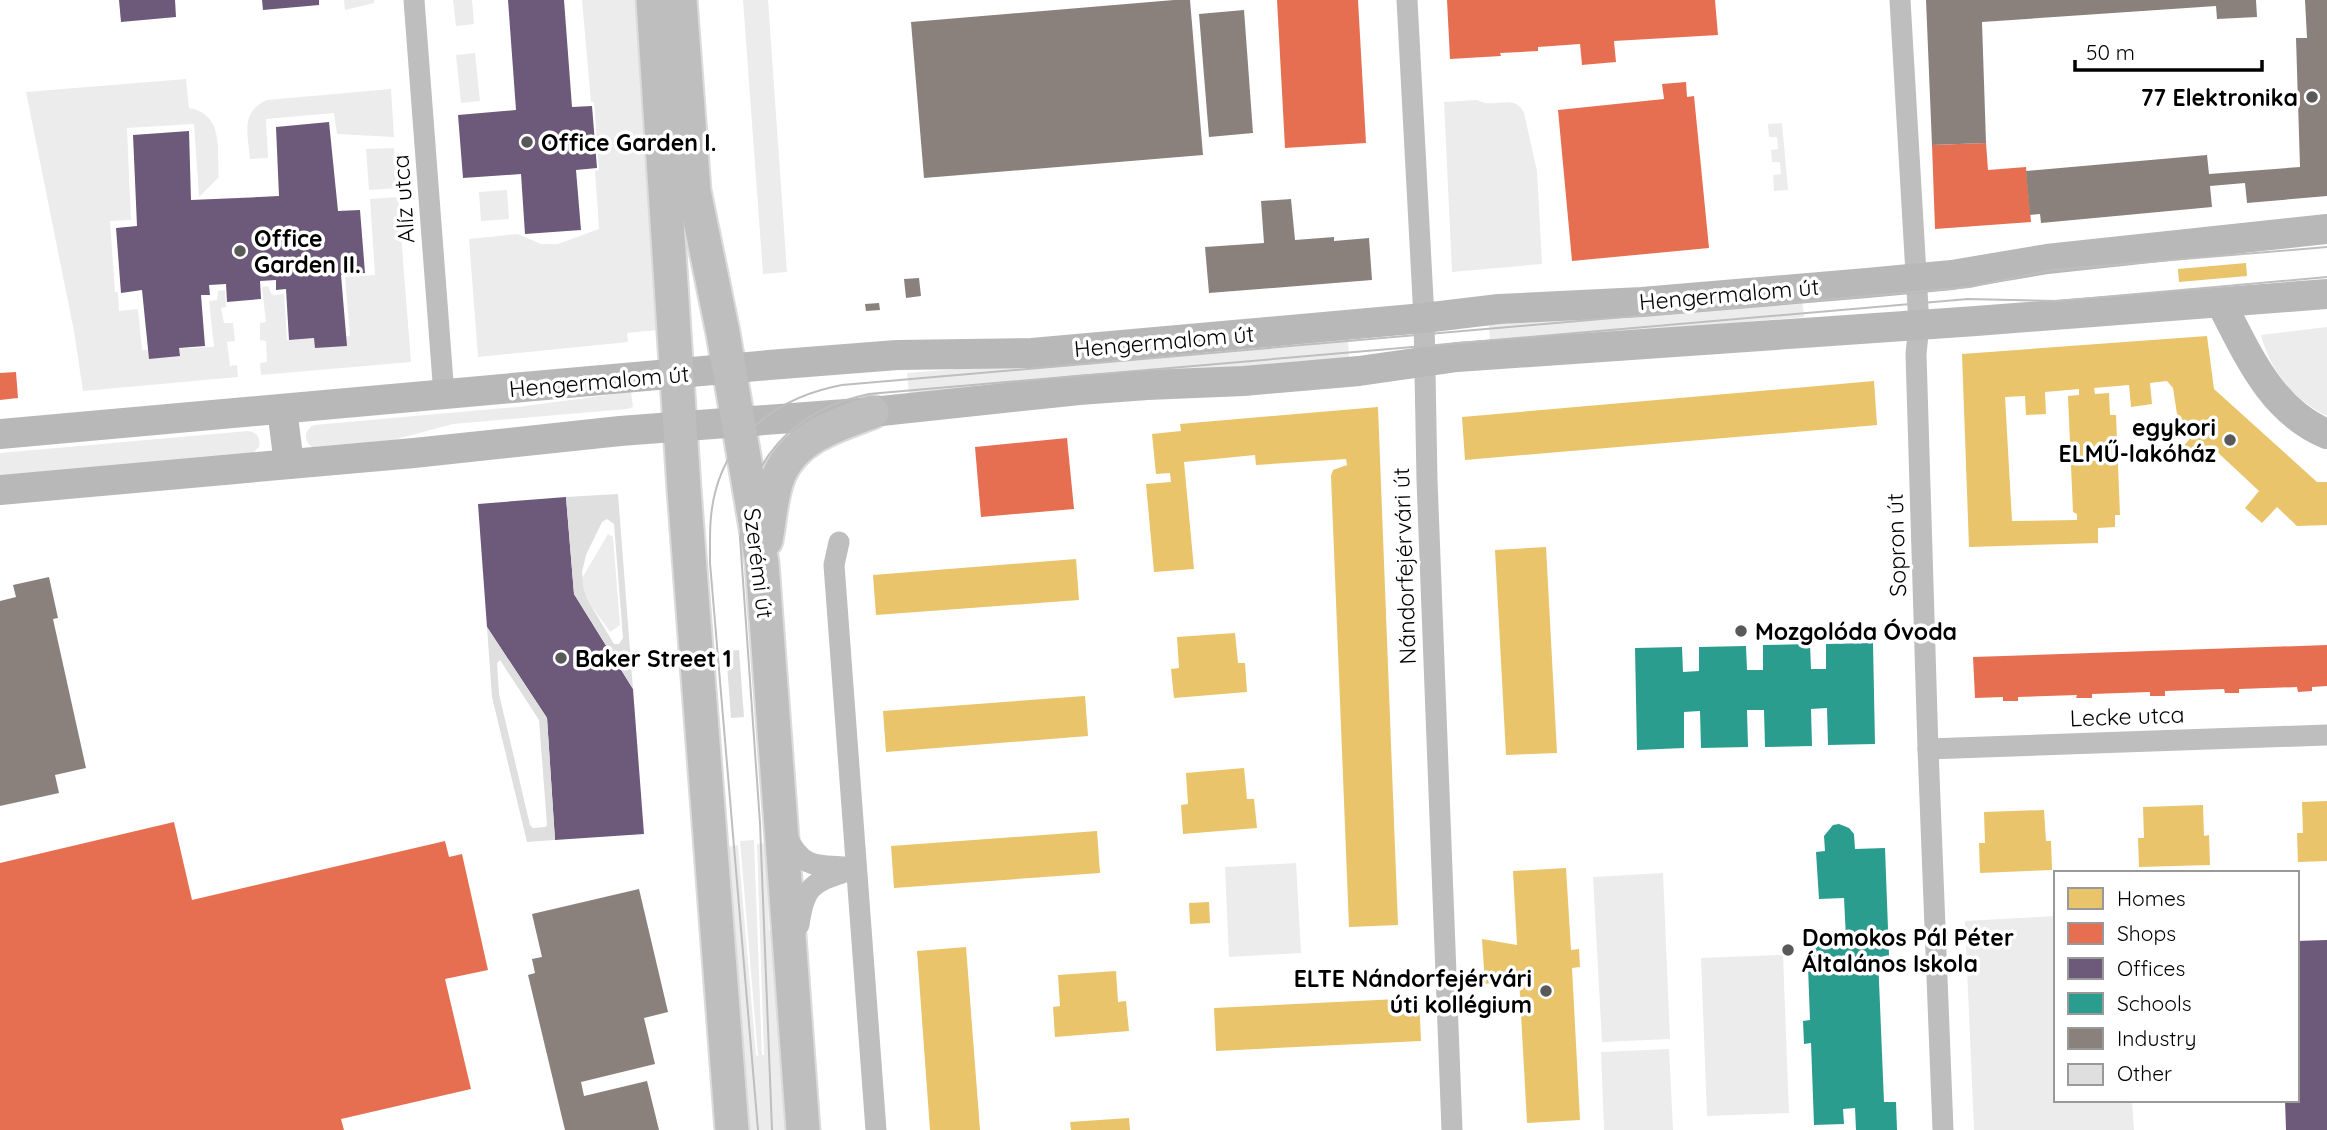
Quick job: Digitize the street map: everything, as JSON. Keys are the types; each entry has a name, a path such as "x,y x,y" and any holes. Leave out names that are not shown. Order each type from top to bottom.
{"main road":[{"path":"653,0 676,375 733,1130"},
{"name":"Szerémi út","path":"680,0 694,191 739,423 762,563 803,1130"},
{"name":"Hengermalom út","path":"0,434 897,355 1032,353 1499,309 1642,302 1916,278 1978,272 2047,259 2327,229"},
{"name":"Hengermalom út","path":"0,490 680,427 872,412 1079,390 1244,381 1359,371 1425,360 2327,294"},
{"path":"2221,303 2268,386 2296,416 2327,434"},
{"path":"282,409 289,464"},
{"path":"762,563 776,484 789,458 808,440 832,427 872,412"}],"street":[{"name":"Alíz utca","path":"414,0 444,395"},
{"name":"Nándorfejérvári út","path":"1407,0 1425,360 1427,480 1452,1130"},
{"name":"Sopron út","path":"1899,0 1919,325 1916,354 1943,1130"},
{"path":"839,542 834,565 876,1130"},
{"name":"Lecke utca","path":"1928,749 2327,735"},
{"path":"780,822 793,851 806,861 821,866 856,868"},
{"path":"793,986 802,901 810,888 821,881 856,868"}],"shaded area":[{"path":"344,0 374,0 374,3 345,10"},
{"path":"453,0 472,0 474,24 456,26"},
{"path":"582,0 637,0 658,330 627,333 628,342 478,357 469,239 518,234 541,244 558,244 599,229 595,171 599,170 594,102 591,102"},
{"path":"743,0 768,0 787,272 763,274"},
{"path":"475,53 480,101 461,103 456,55"},
{"path":"186,79 189,108 208,117 213,125 218,144 219,177 199,197 194,124 127,128 131,220 110,221 115,292 118,292 119,311 138,309 142,350 214,347 209,301 217,300 218,291 225,290 226,307 221,308 224,323 233,323 235,341 227,342 230,366 237,365 238,377 83,391 74,331 26,92"},
{"path":"391,89 394,137 337,134 334,113 266,119 268,158 250,159 247,133 249,117 258,105 267,100"},
{"path":"1477,100 1483,103 1509,102 1520,107 1524,113 1537,171 1542,264 1452,272 1444,102"},
{"path":"1782,123 1788,190 1774,191 1773,175 1781,174 1780,162 1772,162 1771,150 1778,149 1777,137 1769,137 1768,124"},
{"path":"394,148 397,188 369,190 366,149"},
{"path":"507,190 509,219 481,221 479,192"},
{"path":"398,197 411,362 261,375 260,363 267,362 266,341 260,340 260,323 266,322 262,287 268,286 272,295 284,294 287,340 350,336 345,277 375,275 370,199"},
{"path":"1802,297 1804,317 1490,343 1489,325"},
{"path":"2327,327 2327,416 2304,402 2285,383 2270,361 2261,335"},
{"path":"1348,339 1349,358 909,394 907,373"},
{"path":"631,392 633,407 627,409 453,424 393,440 312,447 306,439 308,430 314,425 517,407"},
{"path":"248,431 258,436 259,447 253,453 0,476 0,453"},
{"path":"608,534 613,537 620,625 610,632 583,594 581,580"},
{"path":"754,840 762,1055 757,844 766,843 769,930 773,930 788,1130 749,1130 726,847 738,845 758,1056 740,841"},
{"path":"1296,863 1301,953 1229,957 1225,867"},
{"path":"1663,873 1670,1039 1602,1042 1593,877"},
{"path":"2054,916 2054,1102 2132,1102 2134,1130 1974,1130 1965,921"},
{"path":"1783,955 1789,1113 1707,1116 1701,958"},
{"path":"1669,1049 1673,1130 1604,1130 1601,1052"}],"building: Homes":[{"path":"2246,263 2247,276 2179,282 2178,269"},
{"name":"egykori ELMŰ-lakóház","path":"2207,336 2214,389 2317,482 2327,482 2327,525 2297,526 2277,507 2262,523 2245,508 2259,491 2213,448 2198,464 2180,450 2195,433 2177,414 2173,388 2167,381 2150,383 2152,404 2131,407 2129,385 2094,388 2095,394 2109,393 2110,415 2116,415 2120,515 2115,515 2115,527 2098,528 2098,543 1969,547 1962,354","holes":["2079,389 2079,395 2068,396 2073,512 2077,514 2077,520 2012,521 2005,397 2025,396 2026,415 2046,414 2045,392"]},
{"path":"1874,381 1877,425 1465,460 1462,417"},
{"path":"1378,407 1398,925 1349,927 1331,476 1333,470 1347,465 1346,459 1256,465 1255,455 1184,462 1194,569 1154,572 1146,484 1171,482 1170,473 1156,474 1152,434 1181,431 1180,424"},
{"path":"1546,547 1557,753 1506,755 1495,550"},
{"path":"1076,559 1079,600 876,615 873,575"},
{"path":"1235,633 1238,663 1245,663 1247,692 1174,698 1171,669 1179,668 1177,637"},
{"path":"1085,696 1088,736 886,752 883,711"},
{"path":"1244,768 1247,799 1254,799 1257,828 1183,834 1181,805 1188,804 1186,773"},
{"path":"2327,801 2327,861 2298,862 2297,833 2303,833 2302,802"},
{"path":"2203,805 2204,836 2209,835 2210,865 2139,867 2138,838 2144,838 2143,807"},
{"path":"2044,810 2046,841 2051,841 2052,870 1980,873 1979,843 1985,843 1984,812"},
{"path":"1097,831 1100,873 894,888 891,846"},
{"name":"ELTE Nándorfejérvári úti kollégium","path":"1566,868 1571,950 1579,949 1580,967 1572,968 1580,1120 1527,1123 1519,978 1485,984 1482,939 1517,945 1513,871"},
{"path":"1209,902 1210,923 1190,924 1189,903"},
{"path":"966,947 980,1130 930,1130 917,951"},
{"path":"1116,971 1118,1002 1126,1001 1129,1031 1055,1037 1053,1007 1060,1006 1058,975"},
{"path":"1419,998 1421,1041 1216,1051 1214,1008"},
{"path":"1129,1118 1130,1130 1071,1130 1070,1122"}],"building: Shops":[{"path":"1277,0 1358,0 1366,143 1285,148"},
{"path":"1447,0 1715,0 1718,35 1614,41 1616,62 1582,65 1580,44 1538,47 1538,51 1500,53 1501,56 1450,59"},
{"path":"1686,82 1687,97 1694,96 1709,248 1572,261 1558,110 1664,99 1662,84"},
{"path":"1986,143 1988,170 2026,167 2031,222 1935,229 1932,145"},
{"path":"16,372 18,398 0,400 0,373"},
{"path":"1067,438 1074,509 981,517 975,447"},
{"path":"2327,645 2327,686 2312,687 2312,691 2298,692 2297,687 2239,689 2239,693 2225,693 2224,689 2165,691 2165,696 2150,696 2150,692 2092,694 2092,698 2076,698 2077,695 2018,697 2018,701 2003,701 2003,697 1975,698 1973,657"},
{"path":"174,822 192,900 445,841 449,857 462,854 488,970 445,979 471,1089 341,1119 344,1130 0,1130 0,863"}],"building: Offices":[{"path":"119,0 175,0 176,17 121,22"},
{"path":"262,0 319,0 319,5 263,10"},
{"name":"Office Garden I.","path":"508,0 564,0 572,107 592,106 597,168 576,170 581,230 525,234 521,174 463,178 458,115 516,110"},
{"name":"Office Garden II.","path":"329,122 338,211 360,210 365,273 341,275 347,346 315,348 314,338 289,340 286,289 276,290 276,280 260,281 261,299 227,302 226,284 209,285 210,295 201,295 205,346 179,348 180,356 149,359 142,290 121,293 116,228 137,226 133,135 189,131 191,200 279,196 276,127"},
{"name":"Baker Street 1","path":"566,497 574,594 633,689 644,834 555,840 547,718 487,627 478,504"},
{"path":"2327,940 2327,1130 2286,1130 2285,1102 2299,1102 2299,941"}],"building: Schools":[{"path":"1873,643 1875,744 1828,745 1827,708 1811,709 1812,746 1765,747 1764,710 1747,710 1748,747 1701,748 1700,711 1684,712 1684,748 1637,750 1635,648 1682,647 1683,672 1699,671 1699,647 1746,646 1747,670 1763,670 1763,645 1810,644 1811,669 1826,669 1826,644"},
{"path":"1833,825 1849,828 1854,834 1855,849 1885,848 1889,956 1878,957 1884,1102 1896,1102 1897,1130 1856,1130 1855,1108 1843,1109 1844,1124 1814,1125 1811,1043 1804,1044 1803,1021 1810,1020 1807,940 1846,938 1844,898 1819,899 1816,852 1825,851 1824,836"}],"building: Industry":[{"path":"1190,0 1203,155 924,178 911,22"},
{"path":"1926,0 2256,0 2257,17 2217,19 2216,6 1982,22 1986,143 1932,145"},
{"name":"77 Elektronika","path":"2305,0 2327,0 2327,196 2247,203 2245,183 2210,186 2212,207 2041,223 2040,214 2030,215 2026,171 2207,155 2209,174 2300,167 2296,38 2307,38"},
{"path":"1244,10 1253,133 1209,137 1199,14"},
{"path":"1291,199 1295,240 1369,238 1372,280 1209,293 1205,247 1264,243 1261,201"},
{"path":"919,278 921,296 906,298 904,279"},
{"path":"879,303 880,310 866,311 865,304"},
{"path":"49,577 58,618 53,619 86,768 55,775 59,793 0,806 0,601 16,597 13,585"},
{"path":"639,889 668,1012 644,1018 655,1064 581,1082 584,1096 647,1081 659,1130 565,1130 528,975 535,973 532,959 542,957 532,914"}],"building: Other":[{"path":"618,494 633,689 574,594 566,497","holes":["607,519 614,524 623,638 619,644 614,644 587,599 582,572 586,555 602,522"]},
{"path":"487,627 547,718 555,840 527,842 492,697","holes":["500,660 539,720 547,825 533,828 530,825 499,694 497,663"]},
{"path":"739,650 744,717 731,718 726,651"}],"tram line":[{"path":"758,1130 710,563 710,528 715,493 722,471 733,452 746,434 780,408 820,390 842,385 1970,287 2052,270 2327,247"},
{"path":"772,1130 760,823 740,538 744,510 752,485 764,463 778,443 796,426 817,412 869,394 1968,299 2058,301 2327,277"}],"place":[{"name":"77 Elektronika","path":"2312,97"},
{"name":"Office Garden I.","path":"527,142"},
{"name":"Office Garden II.","path":"240,251"},
{"name":"egykori ELMŰ-lakóház","path":"2230,440"},
{"name":"Mozgolóda Óvoda","path":"1741,631"},
{"name":"Baker Street 1","path":"561,658"},
{"name":"Domokos Pál Péter Általános Iskola","path":"1788,950"},
{"name":"ELTE Nándorfejérvári úti kollégium","path":"1546,991"}]}
